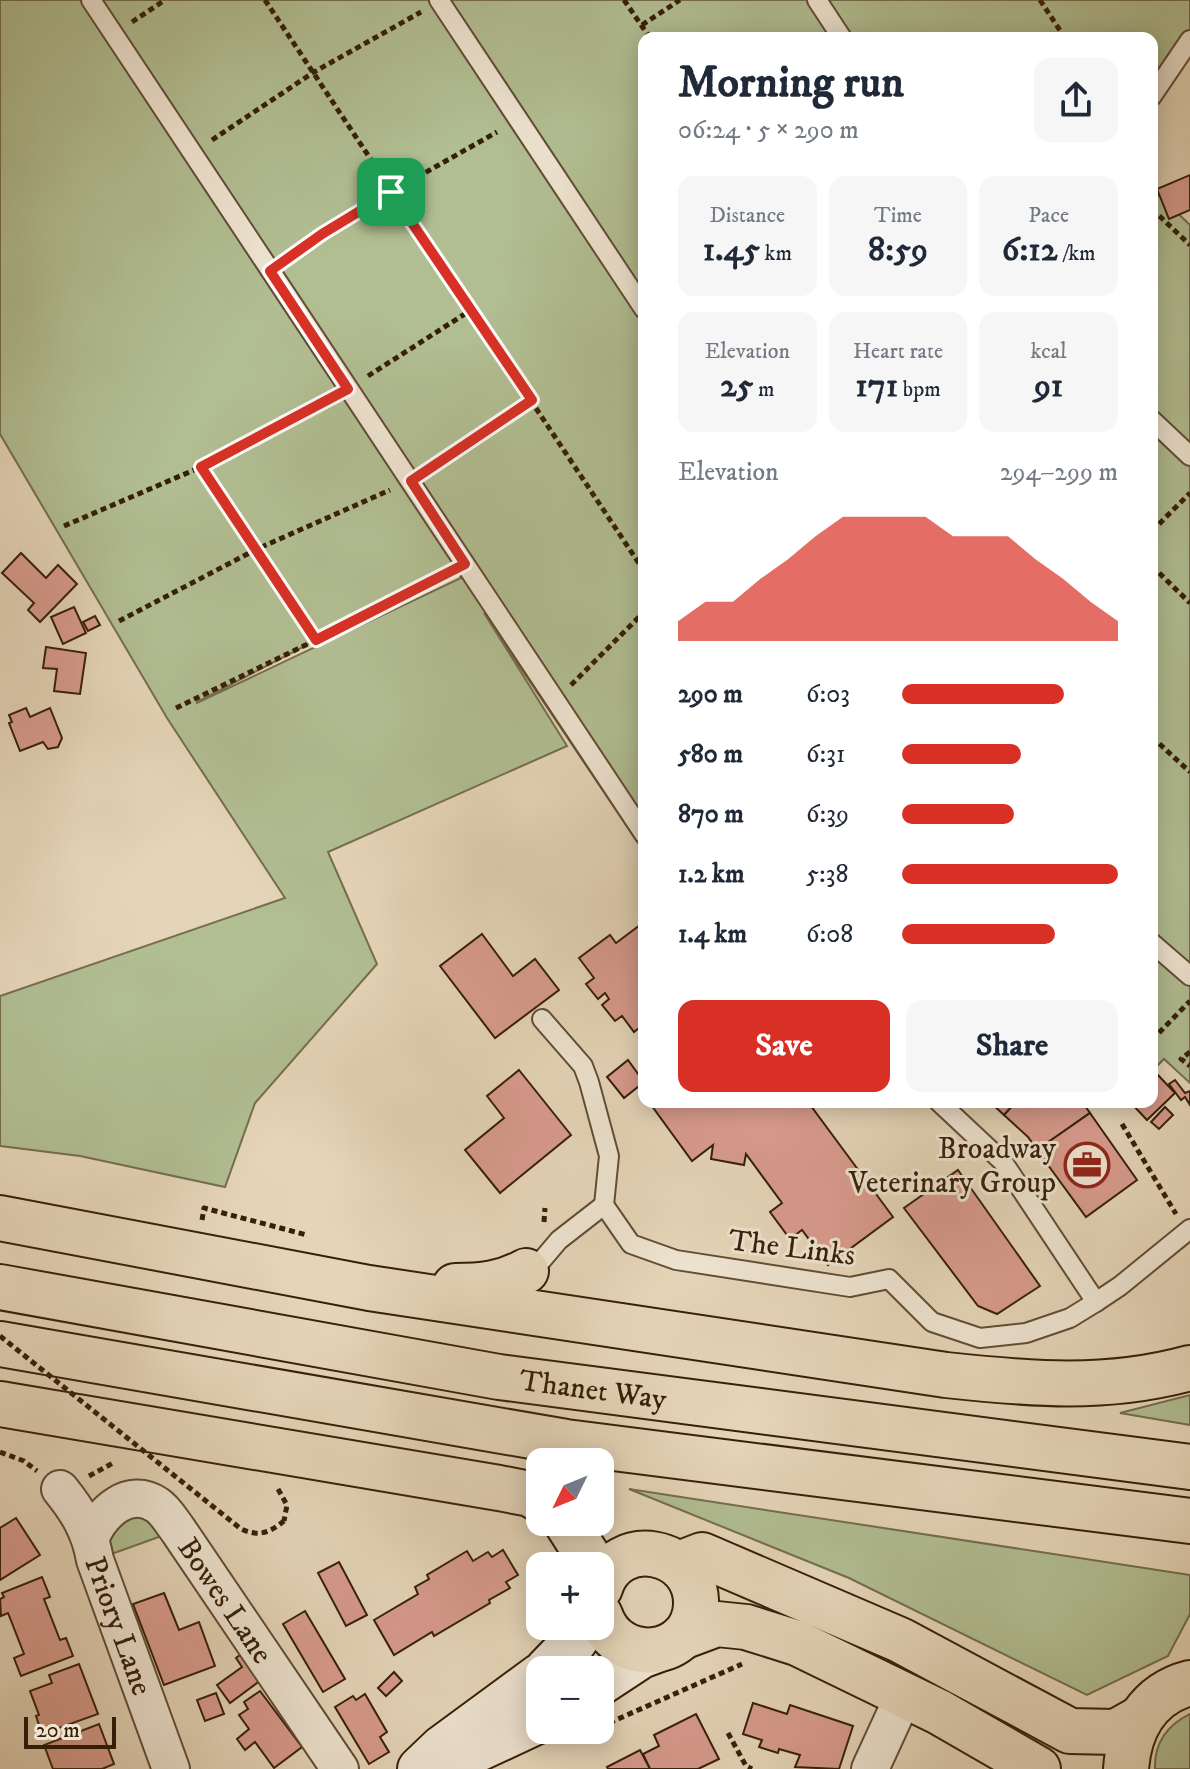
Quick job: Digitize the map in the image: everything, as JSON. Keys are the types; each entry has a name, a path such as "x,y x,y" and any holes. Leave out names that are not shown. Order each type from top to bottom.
{"main road":[{"path":"0,1218 369,1288 931,1372 1037,1385 1113,1383 1190,1368"},
{"path":"369,1288 488,1286 508,1281 526,1271"},
{"name":"Thanet Way","path":"0,1287 499,1377 1190,1467"},
{"name":"Thanet Way","path":"0,1344 566,1442 1190,1521"},
{"path":"0,1404 526,1493"},
{"path":"614,1566 635,1554 650,1552 665,1556 679,1564 690,1577 696,1607 691,1623 669,1643 632,1649 614,1638"},
{"path":"679,1564 702,1555 835,1611 942,1661 1070,1731 1116,1732 1139,1719 1156,1700 1186,1680"},
{"path":"614,1674 641,1656 717,1624 746,1627 797,1643 904,1695 984,1736 1038,1769"},
{"path":"560,1656 575,1640"},
{"path":"466,1754 526,1691"},
{"path":"1126,1769 1128,1745 1139,1719"},
{"path":"423,1769 466,1754 526,1726"}],"street":[{"name":"Priory Lane","path":"60,1489 76,1509 91,1537 95,1560 171,1769"},
{"name":"Bowes Lane","path":"91,1537 104,1513 124,1501 139,1499 157,1505 178,1530 340,1769"},
{"path":"870,1769 904,1695"}],"lane":[{"path":"91,0 638,825"},
{"path":"817,0 838,32"},
{"path":"439,1 638,300"},
{"path":"1158,87 1190,40"},
{"path":"1158,426 1190,456"},
{"path":"1158,948 1190,976"},
{"path":"526,1271 604,1205 609,1156 583,1066 542,1019"},
{"path":"945,1108 1003,1162 1096,1302"},
{"name":"The Links","path":"604,1205 631,1244 676,1260 850,1287 889,1279 932,1322 980,1338 1026,1333 1070,1318 1120,1286 1188,1230"}],"path":[{"path":"114,34 165,0"},
{"path":"265,0 638,562"},
{"path":"624,0 646,32"},
{"path":"642,25 680,0"},
{"path":"1040,0 1061,32"},
{"path":"191,153 314,72 439,1"},
{"path":"270,271 322,234 519,119"},
{"path":"1158,215 1190,245"},
{"path":"64,526 201,467 348,389 471,310"},
{"path":"119,621 257,549 411,481 532,400"},
{"path":"201,467 316,640"},
{"path":"1158,525 1190,493"},
{"path":"176,708 465,564"},
{"path":"1158,572 1190,603"},
{"path":"556,701 638,618"},
{"path":"1158,743 1190,772"},
{"path":"1158,1034 1190,1001"},
{"path":"1190,1052 1181,1059 1190,1066"},
{"path":"1122,1124 1188,1230"},
{"path":"201,1224 204,1208 320,1239"},
{"path":"544,1228 545,1208"},
{"path":"0,1336 241,1529 253,1534 271,1532 284,1521"},
{"path":"614,1721 747,1662"},
{"path":"728,1733 746,1766 752,1769"}],"green space":[{"path":"0,0 1190,0 1190,33 1158,80 1158,32 638,32 638,843 484,613 567,746 328,852 377,964 255,1103 225,1187 80,1156 0,1146 0,996 285,898 167,718 0,434","holes":["457,567 461,578 197,702"]},
{"path":"1158,195 1190,225 1190,1083 1164,1059 1158,1065"},
{"path":"1190,1395 1190,1425 1120,1413"},
{"path":"629,1489 1190,1575 1190,1614 1168,1656 1087,1695 849,1578"},
{"path":"124,1501 178,1530 95,1560"},
{"path":"1190,1714 1190,1769 1155,1769 1157,1751 1164,1736"}],"building":[{"path":"1190,175 1190,210 1169,219 1158,189"},
{"path":"21,553 46,578 58,565 77,584 40,622 28,610 34,603 2,573"},
{"path":"74,607 86,633 63,644 51,617"},
{"path":"95,616 100,625 88,631 83,622"},
{"path":"46,647 86,653 80,694 54,691 57,669 43,668"},
{"path":"26,708 30,717 50,708 62,738 58,747 48,749 43,742 20,751 9,715"},
{"path":"638,926 638,1029 634,1032 622,1016 615,1021 602,1005 609,999 605,993 598,999 586,984 594,978 579,958 610,935 616,943"},
{"path":"482,934 513,976 535,959 559,990 495,1038 440,966"},
{"path":"628,1060 638,1074 638,1087 624,1098 607,1077"},
{"path":"519,1070 571,1135 500,1193 465,1150 504,1118 487,1096"},
{"path":"1158,1075 1175,1093 1147,1120 1136,1108 1158,1108"},
{"path":"1175,1080 1185,1093 1190,1091 1190,1105 1185,1097 1181,1100 1169,1084"},
{"path":"1165,1107 1173,1115 1159,1129 1151,1122"},
{"path":"653,1108 812,1108 893,1217 828,1265 802,1230 790,1239 770,1212 782,1203 746,1154 744,1165 711,1159 713,1145 692,1161"},
{"path":"996,1108 1010,1108 1004,1115"},
{"path":"1010,1108 1086,1108 1090,1113 1037,1150 1004,1115"},
{"name":"Broadway Veterinary Group","path":"1090,1113 1137,1180 1086,1217 1037,1150"},
{"path":"958,1170 1040,1286 997,1314 978,1306 904,1208"},
{"path":"16,1518 40,1555 0,1580 0,1528"},
{"path":"503,1550 518,1575 506,1582 510,1588 434,1636 432,1632 394,1655 374,1620 418,1594 415,1587 429,1579 427,1575 467,1551 473,1561 488,1552 492,1557"},
{"path":"339,1562 367,1615 346,1626 318,1573"},
{"path":"42,1577 50,1597 44,1599 60,1640 66,1638 73,1656 21,1676 14,1658 24,1654 8,1613 1,1616 0,1599 4,1597 2,1593"},
{"path":"164,1593 179,1630 199,1622 215,1666 164,1685 133,1604"},
{"path":"305,1611 345,1679 323,1692 283,1624"},
{"path":"244,1652 261,1680 230,1703 217,1685 242,1667 236,1658"},
{"path":"79,1664 98,1714 42,1734 30,1691 52,1683 49,1675"},
{"path":"394,1672 402,1681 386,1696 378,1688"},
{"path":"260,1691 302,1747 274,1768 255,1742 245,1750 237,1739 249,1729 239,1715 248,1709 244,1702"},
{"path":"216,1693 224,1714 205,1721 197,1700"},
{"path":"365,1694 387,1732 380,1737 389,1752 369,1764 335,1707 353,1696 356,1700"},
{"path":"753,1703 787,1714 790,1705 853,1726 839,1769 795,1767 800,1755 759,1747 762,1740 743,1734"},
{"path":"696,1714 719,1759 698,1769 650,1769 643,1754 659,1746 654,1735"},
{"path":"99,1724 114,1764 102,1769 53,1769 44,1745"},
{"path":"640,1750 650,1769 608,1769 607,1767"}],"place":[{"name":"Broadway Veterinary Group","path":"1087,1165"}],"route":[{"path":"391,192 532,400 411,481 465,564 316,640 201,467 348,389 270,271 322,234 391,192"}]}
